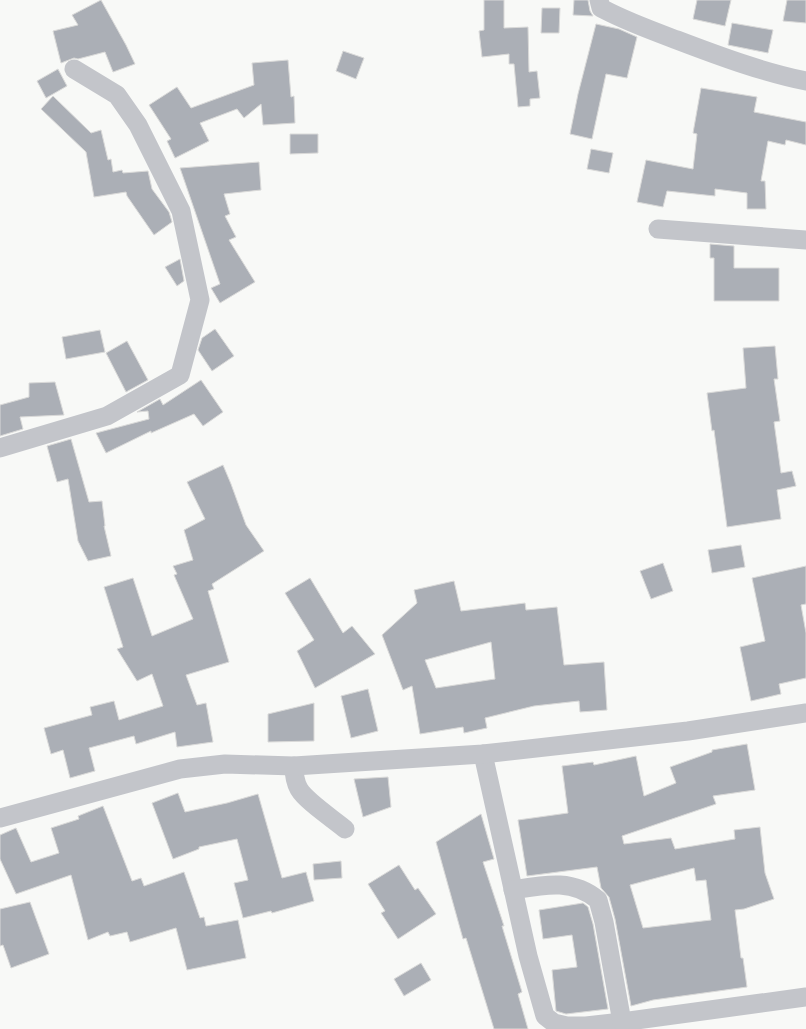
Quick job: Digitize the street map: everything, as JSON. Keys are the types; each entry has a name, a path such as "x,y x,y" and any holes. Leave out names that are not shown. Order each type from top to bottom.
{"street":[{"path":"599,0 601,8 649,29 704,50 786,77 806,81"},
{"path":"0,448 107,416 180,375 200,300 180,211 138,125 117,95 74,69"},
{"path":"658,229 806,240"},
{"path":"0,818 180,769 225,764 294,766 483,754 688,731 806,713"},
{"path":"483,754 528,956 546,1016 554,1024 567,1026 622,1022 806,996"},
{"path":"294,766 294,776 299,789 345,829"},
{"path":"513,890 556,884 578,888 598,900 604,922 622,1022"}],"building":[{"path":"101,0 135,64 113,72 105,52 78,59 74,58 61,63 53,31 78,25 72,15"},
{"path":"484,0 504,0 504,28 528,27 529,72 537,71 540,98 530,99 530,106 518,107 514,64 509,64 509,54 482,57 479,31 484,30"},
{"path":"574,0 588,0 593,16 573,15"},
{"path":"697,0 731,0 725,26 693,19"},
{"path":"787,0 806,0 806,23 783,21"},
{"path":"542,8 560,8 559,33 541,33"},
{"path":"732,23 773,30 768,53 728,45"},
{"path":"596,24 619,29 637,37 627,78 606,74 592,139 570,134"},
{"path":"343,51 364,58 356,79 336,71"},
{"path":"288,60 291,97 294,96 295,123 263,125 261,104 244,118 237,109 200,123 209,141 175,158 167,141 171,139 149,105 177,87 191,108 254,85 252,63"},
{"path":"58,69 67,86 46,98 37,81"},
{"path":"701,88 757,97 754,112 806,122 806,145 786,140 785,145 768,141 761,181 765,181 766,209 747,209 747,193 715,189 715,196 667,191 663,207 637,202 646,160 693,169 697,134 693,133"},
{"path":"53,96 91,133 101,130 108,160 111,159 113,172 122,170 123,173 148,171 152,189 169,212 172,222 154,235 126,192 94,197 86,152 41,109"},
{"path":"290,134 318,134 318,153 290,154"},
{"path":"591,149 613,153 609,173 587,169"},
{"path":"259,162 261,190 224,194 230,214 225,216 236,237 229,240 255,282 220,303 211,288 220,284 180,168"},
{"path":"710,244 734,246 734,268 779,268 779,301 714,301 714,258 710,258"},
{"path":"180,259 184,281 177,286 165,267"},
{"path":"215,329 234,356 212,371 198,350 202,338"},
{"path":"100,330 105,352 66,359 62,337"},
{"path":"127,341 148,380 126,392 106,353"},
{"path":"775,346 778,379 774,379 780,421 774,422 781,473 792,471 796,486 777,490 781,519 727,527 707,393 746,388 743,348"},
{"path":"201,380 223,412 203,426 194,414 151,433 151,431 106,453 96,433 149,419 148,411 137,412 160,399 163,405"},
{"path":"55,382 64,415 20,417 23,429 0,436 0,405 29,397 29,383"},
{"path":"71,439 89,502 102,501 104,526 111,556 88,561 78,541 68,479 57,482 47,446"},
{"path":"223,465 246,525 264,551 212,584 214,589 208,591 229,662 186,675 197,705 206,703 213,742 177,747 175,732 136,744 134,736 89,748 95,771 70,778 63,750 51,754 44,728 92,715 90,707 114,701 119,720 163,706 152,674 137,681 117,649 123,647 104,587 133,578 152,636 193,619 174,575 177,574 173,566 193,560 184,530 205,519 187,482"},
{"path":"741,545 745,567 712,573 708,550"},
{"path":"663,563 673,591 651,599 640,571"},
{"path":"806,566 806,604 801,605 806,633 806,678 779,684 781,694 751,701 740,647 765,641 752,578"},
{"path":"310,578 343,633 352,626 375,654 315,688 297,651 314,640 285,593"},
{"path":"454,581 461,611 525,603 526,610 557,607 564,665 604,662 607,710 580,712 579,701 534,706 485,718 487,728 464,733 463,727 420,734 412,686 403,690 382,635 417,603 414,590","holes":["491,642 495,679 436,688 425,660"]},
{"path":"368,689 378,731 351,738 341,696"},
{"path":"314,703 314,741 268,742 268,714"},
{"path":"747,744 755,790 713,796 716,804 622,836 624,844 671,838 675,849 735,839 734,830 760,827 765,873 774,899 735,910 747,987 653,1000 631,1006 615,919 609,897 601,888 597,867 527,876 518,820 568,813 562,766 593,762 594,765 636,756 644,796 676,783 670,767 712,752 712,750","holes":["694,868 696,881 706,880 711,920 643,928 630,885"]},
{"path":"388,777 391,807 363,817 354,779"},
{"path":"178,793 185,812 258,794 282,878 306,872 314,901 272,913 271,911 243,918 234,883 248,880 237,839 199,847 199,849 173,859 152,803"},
{"path":"103,806 132,881 141,878 144,886 184,872 200,918 204,917 206,926 238,920 246,958 187,970 176,928 130,942 127,932 110,936 108,932 88,940 71,875 16,894 0,859 0,835 16,828 31,862 59,853 51,828 79,819 78,816"},
{"path":"481,814 494,859 483,862 504,926 502,926 522,992 518,994 528,1029 494,1029 466,938 463,939 436,842"},
{"path":"341,861 342,878 314,880 313,864"},
{"path":"399,865 415,890 418,888 436,914 398,939 381,913 385,911 368,884"},
{"path":"30,902 49,954 11,968 3,945 0,946 0,909"},
{"path":"583,903 588,907 593,924 608,1009 566,1014 556,1011 552,970 577,967 572,935 543,939 539,910"},
{"path":"421,963 431,980 404,996 394,979"}]}
